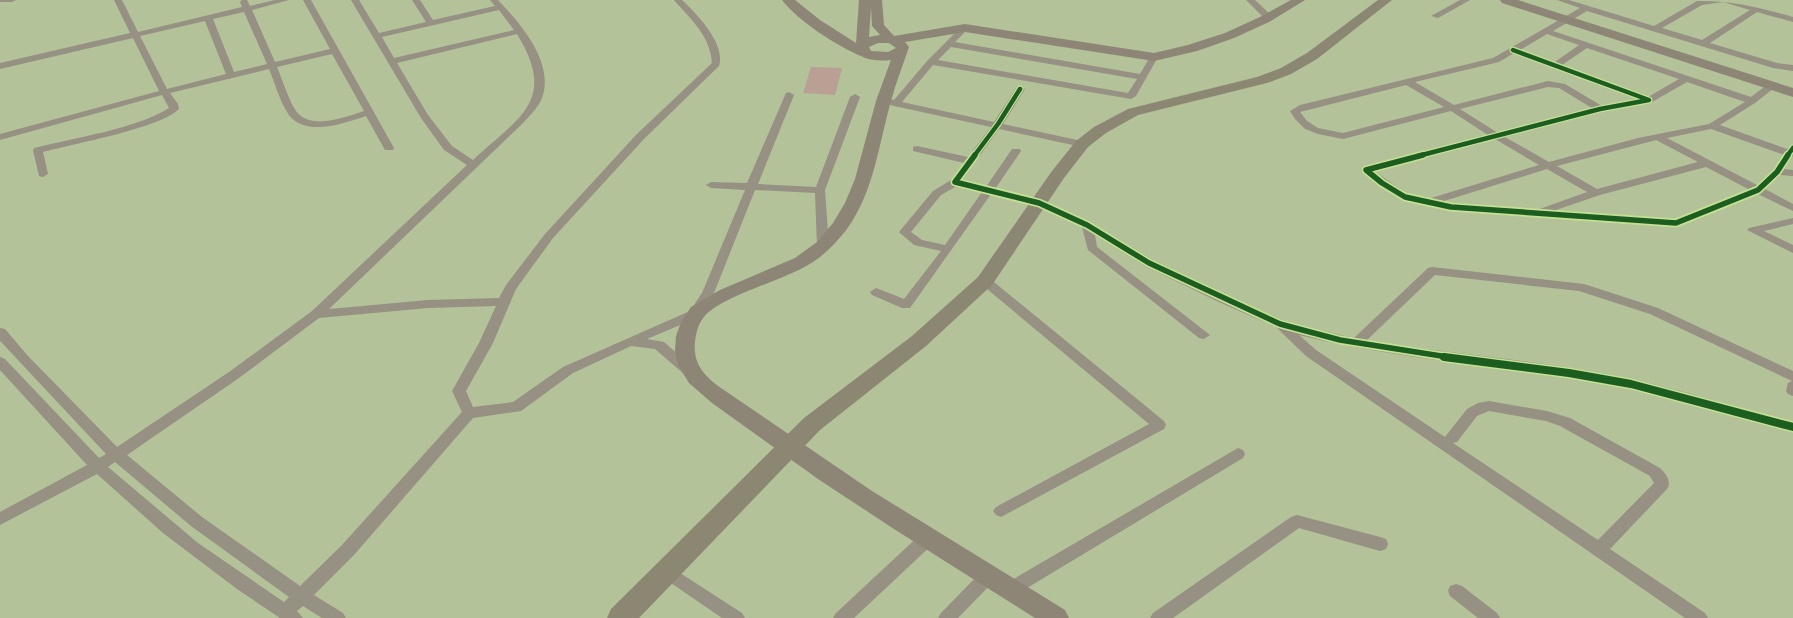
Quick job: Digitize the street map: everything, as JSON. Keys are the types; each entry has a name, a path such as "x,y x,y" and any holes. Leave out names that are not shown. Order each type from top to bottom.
{"main road":[{"path":"788,0 808,18 838,38 887,57 931,35"},
{"path":"802,0 840,32 867,48 891,40 965,28 1154,57 1185,51 1231,36 1269,18 1294,1"},
{"path":"865,0 867,48 890,95"},
{"path":"876,0 878,26 891,40 899,43 902,51 867,168 853,203 840,226 822,246 802,262 714,301 695,314 687,332 684,353 692,373 710,389 793,451 1056,618"},
{"path":"621,618 793,451 812,440 966,316 1045,206 1082,144 1100,130 1133,112 1262,80 1286,71 1312,56 1386,0"},
{"path":"1045,206 1094,147 1120,128 1149,115 1270,84 1294,75 1317,62 1398,0"},
{"path":"1506,0 1793,93"},
{"path":"639,618 793,451"}],"street":[{"path":"0,0 12,0"},
{"path":"43,174 38,150 149,121 170,113 174,109 118,0"},
{"path":"0,66 208,17 245,4 285,0"},
{"path":"307,0 389,148"},
{"path":"355,0 424,116 448,148 474,165"},
{"path":"416,0 430,23"},
{"path":"469,413 459,392 486,344 510,288 549,236 640,138 716,64 714,48 692,14 678,0"},
{"path":"1250,0 1269,18"},
{"path":"1436,16 1466,0"},
{"path":"1561,0 1776,66 1793,68"},
{"path":"1654,29 1700,3 1720,0"},
{"path":"1726,0 1793,20"},
{"path":"245,4 292,112 298,119 307,123 325,124 369,112"},
{"path":"0,519 116,455 226,381 316,314 520,121 534,106 539,95 541,84 527,43 520,31 498,4 377,36"},
{"path":"1586,8 1496,60 1303,107 1295,111 1300,121 1316,131 1343,136 1548,84 1562,86 1600,109"},
{"path":"1702,44 1756,9"},
{"path":"208,17 231,75"},
{"path":"890,95 931,62 965,28"},
{"path":"393,61 520,31"},
{"path":"1545,31 1752,101"},
{"path":"950,44 1142,77"},
{"path":"1555,66 1585,44"},
{"path":"0,137 164,92 336,50"},
{"path":"1513,50 1648,100"},
{"path":"931,62 1131,96 1154,57"},
{"path":"1686,78 1648,100 1600,109 1495,135 1366,170 1382,184 1404,197 1451,207 1676,223 1758,190 1777,172 1791,151 1712,126"},
{"path":"1406,81 1596,193"},
{"path":"1428,202 1549,165 1638,141 1712,126 1752,101 1771,86"},
{"path":"948,249 918,243 905,232 937,193 955,182 998,124 1020,89"},
{"path":"0,362 98,466 185,542 290,615 301,596 348,550 469,413 516,407 568,370 695,314 708,293 789,95"},
{"path":"890,95 1082,144"},
{"path":"822,246 820,190 855,97"},
{"path":"1659,138 1793,208"},
{"path":"917,149 970,161"},
{"path":"876,292 906,305 948,249 1016,151"},
{"path":"1536,214 1596,193 1708,163"},
{"path":"1777,172 1793,173"},
{"path":"955,182 988,189 1045,206 1087,225 1149,263 1280,324 1356,343 1623,383 1793,426"},
{"path":"711,184 751,188 820,190"},
{"path":"1793,221 1752,230 1793,250"},
{"path":"1087,225 1092,248 1204,335"},
{"path":"1356,343 1432,271 1580,286 1654,311 1793,378"},
{"path":"990,285 1160,425 1001,511"},
{"path":"316,314 428,304 504,302"},
{"path":"1280,324 1311,353 1699,618"},
{"path":"0,332 17,353 116,455 204,528 301,596 337,618"},
{"path":"629,342 659,344 692,373"},
{"path":"1793,386 1793,391"},
{"path":"1452,438 1474,410 1480,406 1489,406 1548,416 1565,422 1655,472 1661,479 1662,485 1599,550"},
{"path":"1011,589 1238,454"},
{"path":"1159,618 1298,521 1380,544"},
{"path":"842,618 928,537"},
{"path":"947,618 989,575"},
{"path":"677,578 736,618"},
{"path":"1456,591 1491,618"}],"shaded area":[{"path":"811,67 842,68 835,95 803,93"}],"cycle path":[{"path":"1513,50 1649,100 1600,109 1366,170 1382,183 1405,197 1451,207 1676,223 1758,190 1777,172 1793,148"},
{"path":"1020,89 998,124 955,182 1039,203 1087,225 1149,263 1225,300 1301,331 1340,340 1423,354 1569,373 1631,384 1793,427"}]}
